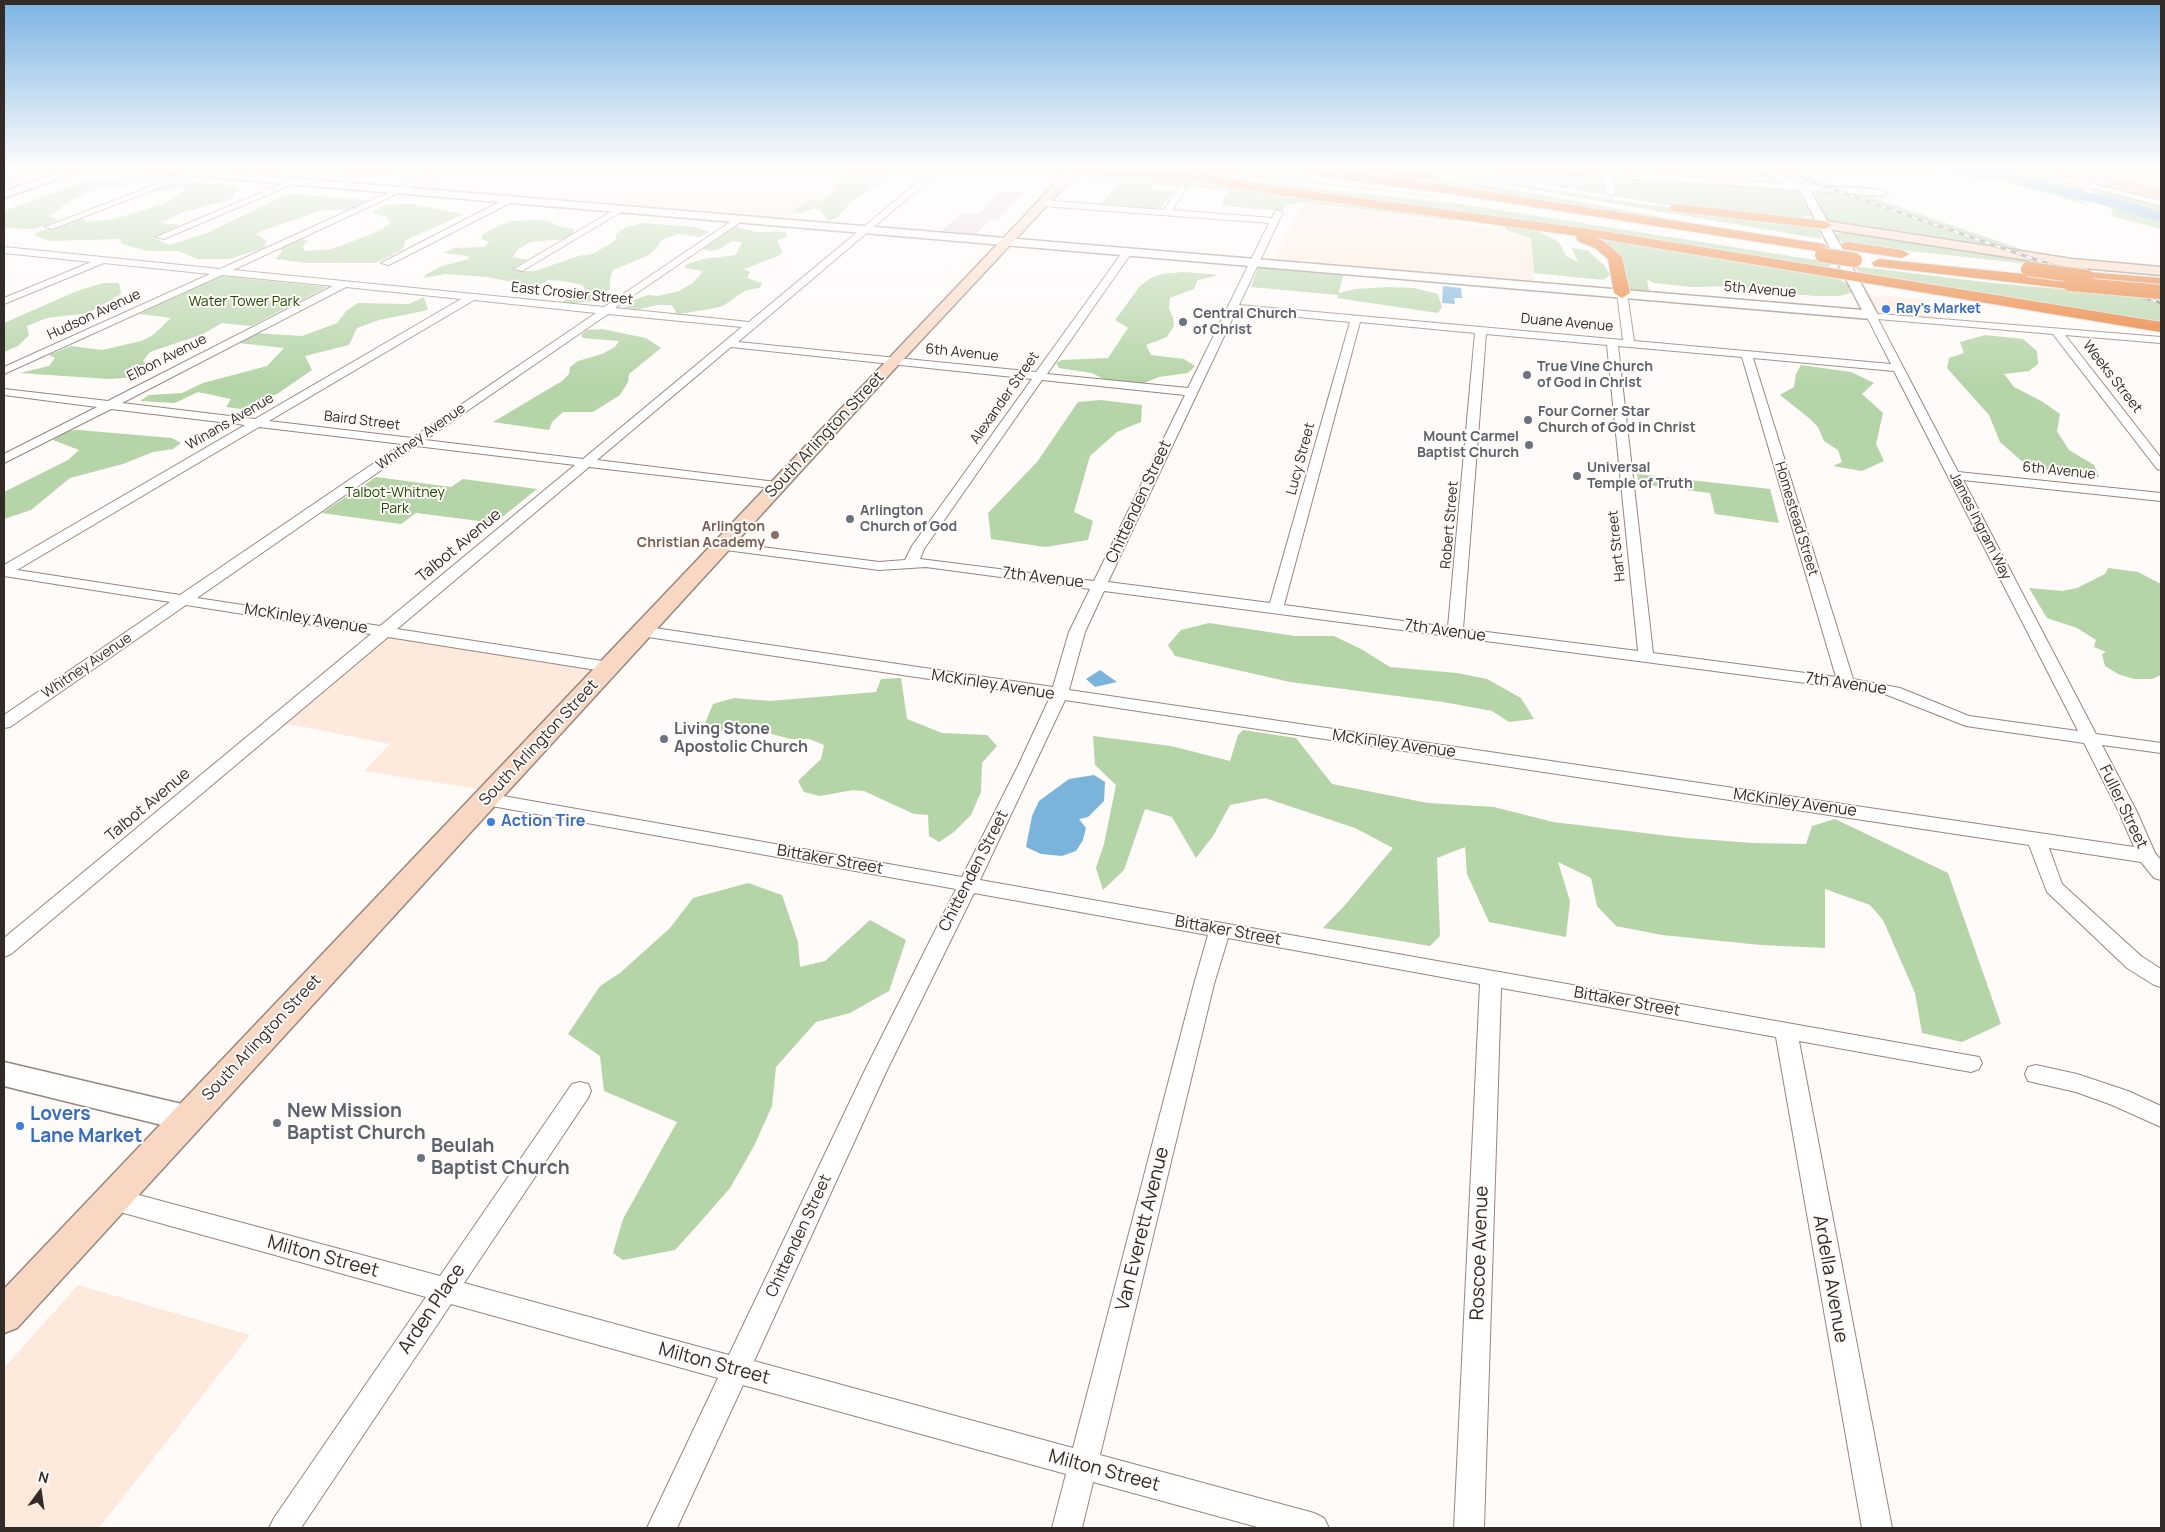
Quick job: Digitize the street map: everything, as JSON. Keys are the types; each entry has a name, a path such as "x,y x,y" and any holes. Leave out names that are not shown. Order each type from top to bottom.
{"highway":[{"path":"1588,241 1607,250 1617,261 1622,294"},
{"path":"1637,241 2161,327"},
{"path":"1728,241 1822,249"},
{"path":"1775,241 2070,284 2161,292"},
{"path":"1782,241 1822,249"},
{"path":"1851,253 2161,283"}],"main road":[{"name":"South Arlington Street","path":"4,1315 186,1118 486,800 641,631 723,546 776,486 1005,241"},
{"path":"1932,241 2064,262 2161,271"}],"street":[{"name":"Hudson Avenue","path":"4,371 288,241"},
{"path":"386,263 428,241"},
{"path":"519,269 566,241"},
{"name":"Whitney Avenue","path":"4,723 706,241"},
{"name":"Talbot Avenue","path":"4,949 852,241"},
{"name":"5th Avenue","path":"1010,241 2161,340"},
{"name":"Chittenden Street","path":"662,1528 876,1070 967,885 992,839 1059,695 1077,632 1191,392 1266,241"},
{"path":"1833,241 1871,315"},
{"name":"East Crosier Street","path":"4,250 750,325"},
{"name":"Alexander Street","path":"911,563 917,549 1127,252"},
{"path":"4,302 104,260"},
{"name":"Elbon Avenue","path":"4,459 343,285"},
{"path":"1622,294 1629,344"},
{"name":"Winans Avenue","path":"4,572 472,297"},
{"name":"Duane Avenue","path":"1234,308 1898,368"},
{"name":"James Ingram Way","path":"1871,315 2089,737"},
{"name":"Lucy Street","path":"1276,608 1356,319"},
{"name":"Robert Street","path":"1455,632 1481,330"},
{"name":"Weeks Street","path":"2056,331 2161,466"},
{"name":"Hart Street","path":"1612,342 1646,657"},
{"name":"6th Avenue","path":"730,344 1191,392"},
{"name":"Homestead Street","path":"1747,355 1846,683"},
{"name":"Baird Street","path":"4,392 776,486"},
{"name":"6th Avenue","path":"1954,475 2161,497"},
{"name":"7th Avenue","path":"723,546 879,566 926,563 1846,683 1894,691 1966,721 2161,748"},
{"name":"McKinley Avenue","path":"4,572 609,667"},
{"name":"McKinley Avenue","path":"641,631 1059,695 2147,856"},
{"name":"Fuller Street","path":"2089,737 2128,812 2147,856 2161,873"},
{"name":"Bittaker Street","path":"486,800 1971,1063"},
{"path":"2037,840 2054,887 2134,962 2161,979"},
{"name":"Van Everett Avenue","path":"1067,1528 1201,994 1220,930"},
{"name":"Roscoe Avenue","path":"1469,1528 1491,978"},
{"name":"Ardella Avenue","path":"1786,1030 1877,1528"},
{"path":"4,1074 186,1118"},
{"path":"2036,1074 2085,1086 2120,1098 2161,1117"},
{"name":"Arden Place","path":"284,1528 446,1291 580,1090"},
{"name":"Milton Street","path":"113,1199 1314,1528"}],"shaded area":[{"path":"1283,241 1531,241 1534,281 1274,260"},
{"path":"1860,294 1923,299 1935,319 1871,314"},
{"path":"386,634 604,669 491,791 364,771 390,744 283,723"},
{"path":"78,1285 250,1335 99,1528 4,1528 4,1368"}],"green space":[{"path":"121,241 162,241 170,245 181,241 267,241 264,248 229,259 197,259 179,251 147,251 122,244"},
{"path":"295,241 308,241 303,245 304,250 308,251 331,249 352,241 405,241 402,250 375,263 306,263 275,259 281,253 282,247"},
{"path":"536,241 530,242 517,250 513,257 528,260 515,267 521,271 535,271 578,256 592,254 613,241 661,241 654,251 647,256 613,270 610,279 610,289 595,301 564,304 564,300 585,291 583,285 563,281 548,280 533,289 525,289 518,283 487,277 445,274 424,278 426,274 442,266 469,259 468,256 443,253 454,248 484,247 489,242"},
{"path":"712,241 731,241 720,249 711,251 701,249"},
{"path":"737,241 777,241 783,252 778,256 744,269 750,272 747,278 762,283 760,288 746,290 723,306 705,310 677,314 672,305 657,305 640,309 625,308 636,299 648,295 658,296 679,291 693,283 703,271 685,268 687,264 703,259 736,255 742,242"},
{"path":"1531,241 1557,241 1561,245 1566,256 1578,262 1572,248 1587,250 1605,266 1610,275 1603,280 1534,273"},
{"path":"1592,241 1628,241 1834,277 1856,291 1840,296 1816,296 1764,292 1733,286 1693,287 1654,283 1647,279 1649,291 1629,290 1622,262"},
{"path":"1642,241 1698,241 1834,263 1827,268"},
{"path":"1918,241 2032,259 2056,267 1882,248 1842,242"},
{"path":"1950,241 1981,241 2009,251"},
{"path":"1985,241 1999,241 2035,254 2012,251"},
{"path":"1259,265 1344,273 1338,295 1251,287"},
{"path":"1853,266 1993,283 2137,296 2161,305 2161,324 1876,278 1860,273"},
{"path":"1184,272 1219,275 1198,280 1194,289 1170,298 1169,309 1173,317 1174,326 1167,337 1146,345 1151,355 1184,359 1195,366 1188,373 1159,377 1144,383 1109,382 1092,373 1059,368 1056,363 1062,360 1108,358 1128,328 1115,320 1140,286 1151,278 1162,274"},
{"name":"Water Tower Park","path":"222,276 327,287 251,326 222,323 203,334 150,352 143,361 152,370 138,377 109,379 20,373 49,366 55,358 49,355 71,346 102,350 141,341 153,335 171,318 139,314"},
{"path":"103,283 119,283 121,294 89,313 47,318 27,326 29,335 18,346 4,352 4,323 77,291"},
{"path":"1414,288 1438,294 1442,307 1438,313 1337,298 1339,293 1355,289"},
{"path":"424,297 428,310 379,320 357,328 349,345 305,356 312,370 277,394 241,409 226,407 231,399 198,392 175,403 140,401 149,395 182,393 203,383 267,366 284,348 239,343 256,333 302,336 337,323 346,311 358,303 409,304"},
{"path":"602,329 646,338 661,348 629,374 628,382 620,395 593,412 563,412 552,422 549,430 493,422 562,381 569,374 570,367 578,361 602,354 615,347 619,341 583,338 581,335 587,330"},
{"path":"1985,335 2023,339 2037,351 2038,364 2029,371 2004,374 2014,387 2043,402 2060,414 2057,431 2069,450 2094,465 2099,477 2069,476 2025,464 2000,442 1989,415 1947,368 1949,358 1964,353 1960,342"},
{"path":"1801,365 1851,372 1874,383 1862,394 1883,413 1876,444 1884,461 1862,471 1833,466 1842,462 1838,450 1824,441 1818,427 1809,418 1780,395 1794,387 1796,374"},
{"path":"1101,400 1142,405 1141,422 1117,432 1090,456 1074,512 1093,521 1088,540 1045,547 991,539 988,513 1037,462 1078,402"},
{"path":"79,430 172,438 181,443 173,449 153,452 123,464 70,478 31,510 4,519 4,492 68,460 79,450 53,440 65,431"},
{"path":"1637,474 1770,489 1779,523 1715,514 1710,493 1639,484"},
{"name":"Talbot-Whitney Park","path":"376,477 451,487 463,479 537,489 495,523 416,513 401,524 322,513"},
{"path":"2108,568 2138,572 2161,584 2161,675 2152,679 2134,679 2118,674 2105,666 2102,654 2106,652 2094,647 2096,640 2077,628 2047,618 2029,588 2062,591 2077,588 2105,574"},
{"path":"1209,623 1295,636 1334,636 1361,649 1390,667 1457,673 1487,679 1521,698 1534,719 1509,722 1492,711 1443,702 1290,682 1175,656 1168,645 1181,630"},
{"path":"901,678 907,719 942,733 987,735 997,746 982,763 981,792 971,815 954,832 939,842 929,836 928,815 914,814 864,791 853,790 820,796 804,792 798,781 821,759 824,745 809,739 791,739 764,732 727,733 705,723 713,704 734,698 770,701 876,692 881,679"},
{"path":"1243,730 1296,738 1332,784 1428,803 1494,807 1553,822 1686,838 1753,843 1806,844 1812,826 1835,819 1948,873 2001,1024 1962,1042 1922,1033 1915,993 1883,920 1870,905 1825,889 1825,948 1761,945 1662,935 1616,926 1597,906 1591,878 1558,862 1570,901 1566,937 1489,922 1467,874 1465,847 1437,858 1440,936 1430,946 1323,928 1393,848 1355,828 1265,798 1230,805 1213,836 1196,858 1172,817 1145,809 1124,870 1103,890 1096,868 1104,844 1116,785 1095,765 1093,736 1171,746 1230,761 1238,735"},
{"path":"748,883 782,895 798,942 800,967 825,961 870,920 906,940 889,991 850,1013 816,1022 776,1067 772,1106 754,1146 730,1188 696,1227 675,1250 623,1260 613,1253 623,1219 677,1122 604,1091 600,1056 568,1034 600,986 620,973 670,928 693,898"}],"water":[{"path":"1443,286 1461,288 1462,298 1454,298 1455,304 1442,303"},
{"path":"1100,670 1117,682 1095,687 1086,679"},
{"path":"1094,775 1105,782 1104,801 1088,817 1079,819 1086,828 1083,840 1076,851 1062,856 1041,854 1026,847 1032,816 1039,801 1069,779"}],"railway":[{"path":"1983,241 2161,303"}],"place":[{"name":"Ray's Market","path":"1886,309"},
{"name":"Central Church of Christ","path":"1183,322"},
{"name":"True Vine Church of God in Christ","path":"1527,375"},
{"name":"Four Corner Star Church of God in Christ","path":"1528,420"},
{"name":"Mount Carmel Baptist Church","path":"1529,445"},
{"name":"Universal Temple of Truth","path":"1577,476"},
{"name":"Arlington Church of God","path":"850,519"},
{"name":"Arlington Christian Academy","path":"775,535"},
{"name":"Living Stone Apostolic Church","path":"664,739"},
{"name":"Action Tire","path":"491,822"},
{"name":"New Mission Baptist Church","path":"277,1123"},
{"name":"Lovers Lane Market","path":"20,1126"},
{"name":"Beulah Baptist Church","path":"421,1158"}]}
